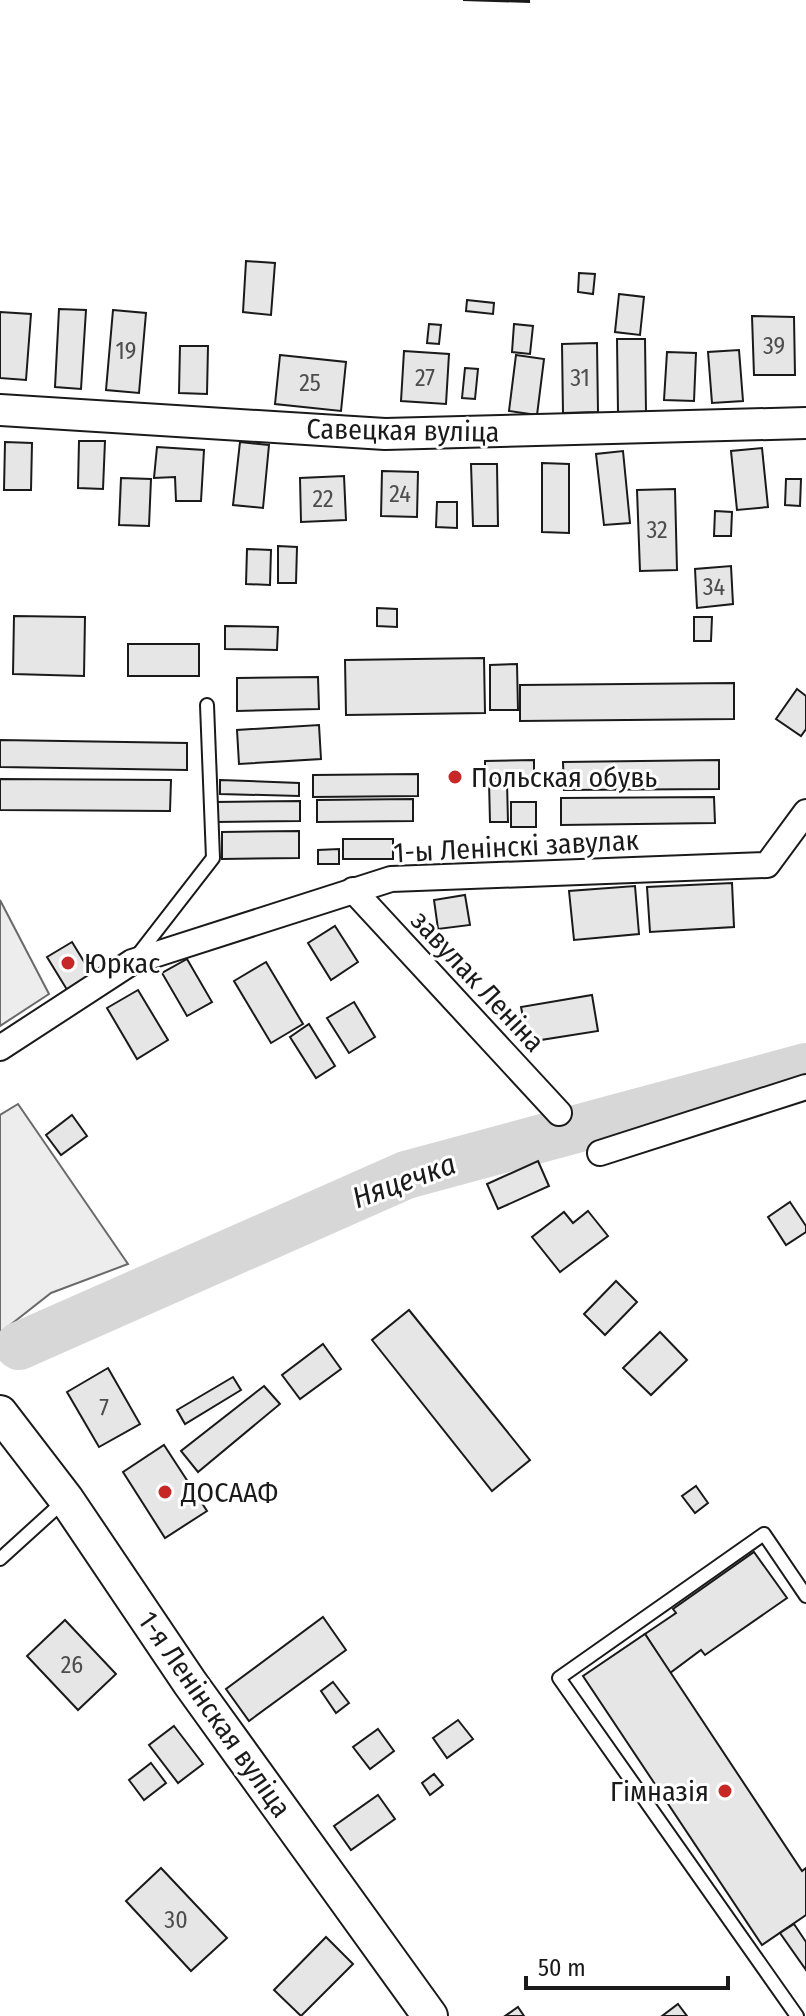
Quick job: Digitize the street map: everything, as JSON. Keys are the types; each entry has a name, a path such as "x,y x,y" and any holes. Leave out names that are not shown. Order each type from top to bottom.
{"main road":[{"name":"1-я Ленінская вуліца","path":"0,1413 66,1499 190,1683 430,2016"}],"street":[{"name":"Савецкая вуліца","path":"0,410 385,434 806,423"},
{"name":"1-ы Ленінскі завулак","path":"0,1048 132,962 353,890 391,879 767,865 806,812"},
{"name":"завулак Леніна","path":"353,890 559,1113"},
{"path":"600,1153 806,1087"}],"lane":[{"path":"132,962 213,858 207,705"},
{"path":"0,1559 66,1499"},
{"path":"797,2016 559,1678 764,1534 806,1596"}],"shaded area":[{"path":"0,900 49,994 0,1026"},
{"path":"18,1104 128,1264 51,1293 0,1333 0,1115"}],"building":[{"path":"463,0 529,0 529,2"},
{"path":"246,261 275,263 271,315 243,312"},
{"path":"579,273 595,274 593,294 578,292"},
{"path":"619,294 644,297 640,335 615,332"},
{"path":"467,300 494,303 493,314 466,311"},
{"path":"59,309 86,310 81,389 55,387"},
{"path":"113,310 146,313 139,393 106,390"},
{"path":"0,312 31,314 26,380 0,378"},
{"path":"752,316 794,317 795,375 754,375"},
{"path":"429,324 441,325 439,344 427,343"},
{"path":"514,324 533,326 530,354 512,352"},
{"path":"617,339 645,339 646,412 618,412"},
{"path":"597,343 598,412 563,413 562,344"},
{"path":"180,346 208,346 207,394 179,393"},
{"path":"739,350 743,401 712,403 708,352"},
{"path":"404,351 449,354 446,404 401,401"},
{"path":"667,352 696,353 694,401 664,400"},
{"path":"280,355 346,362 341,411 275,404"},
{"path":"516,355 544,359 537,415 509,411"},
{"path":"465,368 478,369 475,399 462,398"},
{"path":"79,441 105,441 103,489 78,488"},
{"path":"5,442 32,443 31,490 4,490"},
{"path":"240,442 269,445 263,508 233,505"},
{"path":"157,447 204,450 201,501 176,501 175,477 154,478"},
{"path":"762,448 768,507 737,510 731,451"},
{"path":"623,451 630,523 604,525 596,454"},
{"path":"542,463 569,464 569,533 542,532"},
{"path":"471,464 497,464 498,526 473,526"},
{"path":"382,471 418,472 417,517 381,516"},
{"path":"344,476 346,520 301,522 300,478"},
{"path":"121,478 151,479 149,526 119,525"},
{"path":"786,479 801,479 800,506 785,505"},
{"path":"675,489 677,570 640,571 637,490"},
{"path":"437,502 457,502 457,528 436,527"},
{"path":"715,511 732,512 731,536 714,536"},
{"path":"278,546 297,547 296,583 278,583"},
{"path":"247,549 271,550 270,585 246,584"},
{"path":"731,566 733,604 697,608 695,569"},
{"path":"377,608 397,609 397,627 377,626"},
{"path":"14,616 85,617 84,676 13,674"},
{"path":"694,617 712,617 711,641 694,641"},
{"path":"225,626 278,627 277,650 225,649"},
{"path":"128,644 199,644 199,676 128,676"},
{"path":"484,658 485,713 346,715 345,660"},
{"path":"517,664 518,710 490,710 490,665"},
{"path":"318,677 319,709 237,711 237,678"},
{"path":"734,683 734,719 520,721 520,685"},
{"path":"797,689 806,696 806,729 801,736 776,719"},
{"path":"319,725 321,759 239,764 237,730"},
{"path":"0,740 187,743 187,770 0,767"},
{"path":"534,760 534,778 485,778 485,761"},
{"path":"719,760 719,789 564,790 563,762"},
{"path":"418,774 418,796 313,797 313,775"},
{"path":"0,779 171,780 170,811 0,810"},
{"path":"220,780 299,783 299,796 220,794"},
{"path":"489,782 507,782 508,822 490,822"},
{"path":"714,797 715,823 561,825 561,798"},
{"path":"413,799 413,821 317,822 317,800"},
{"path":"300,801 300,821 215,822 215,802"},
{"path":"511,802 536,802 536,827 511,827"},
{"path":"299,831 299,858 222,859 222,832"},
{"path":"343,839 393,839 393,859 343,859"},
{"path":"339,849 339,864 318,864 318,850"},
{"path":"732,883 734,927 650,932 647,887"},
{"path":"635,886 639,934 574,940 569,891"},
{"path":"465,895 470,925 438,929 434,900"},
{"path":"335,926 358,962 331,980 308,943"},
{"path":"72,942 94,978 69,993 47,957"},
{"path":"187,959 212,1002 187,1016 162,973"},
{"path":"266,962 303,1024 271,1043 234,981"},
{"path":"138,990 168,1040 137,1059 107,1008"},
{"path":"592,995 598,1031 528,1042 521,1007"},
{"path":"354,1002 375,1037 349,1053 327,1018"},
{"path":"309,1024 335,1066 316,1078 290,1037"},
{"path":"72,1115 87,1136 61,1155 46,1135"},
{"path":"538,1161 549,1186 498,1209 487,1184"},
{"path":"790,1202 806,1226 806,1232 786,1245 768,1217"},
{"path":"588,1211 608,1236 560,1272 532,1237 564,1212 573,1223"},
{"path":"616,1281 637,1302 605,1335 584,1314"},
{"path":"409,1310 530,1460 492,1491 372,1340"},
{"path":"660,1332 687,1360 651,1395 623,1368"},
{"path":"323,1344 341,1369 300,1399 282,1375"},
{"path":"108,1368 140,1424 99,1447 67,1392"},
{"path":"233,1377 241,1390 185,1424 177,1410"},
{"path":"264,1386 280,1404 198,1472 181,1451"},
{"name":"ДОСААФ","path":"164,1445 207,1511 165,1538 123,1472"},
{"path":"696,1486 708,1503 695,1513 682,1496"},
{"path":"754,1552 787,1598 705,1655 701,1650 670,1673 645,1634 676,1613 673,1609"},
{"path":"323,1617 346,1650 249,1721 226,1689"},
{"path":"65,1620 116,1674 78,1710 27,1656"},
{"path":"645,1634 802,1871 806,1868 806,1915 762,1945 583,1676"},
{"path":"333,1682 349,1703 336,1713 321,1691"},
{"path":"458,1720 473,1739 447,1758 433,1738"},
{"path":"174,1726 203,1764 178,1783 149,1745"},
{"path":"378,1729 394,1751 370,1769 353,1747"},
{"path":"151,1763 166,1783 144,1800 129,1780"},
{"path":"434,1774 443,1785 430,1795 422,1783"},
{"path":"378,1795 395,1819 351,1850 334,1826"},
{"path":"161,1868 227,1938 191,1971 126,1901"},
{"path":"794,1924 806,1942 806,1970 780,1933"},
{"path":"326,1937 353,1964 301,2016 274,1990"},
{"path":"678,2004 687,2016 662,2016"},
{"path":"518,2007 524,2016 505,2016"}],"waterway":[{"name":"Няцечка","path":"19,1346 406,1175 806,1067"}],"place":[{"name":"Польская обувь","path":"455,777"},
{"name":"Юркас","path":"68,963"},
{"name":"ДОСААФ","path":"165,1492"},
{"name":"Гімназія","path":"725,1791"}]}
